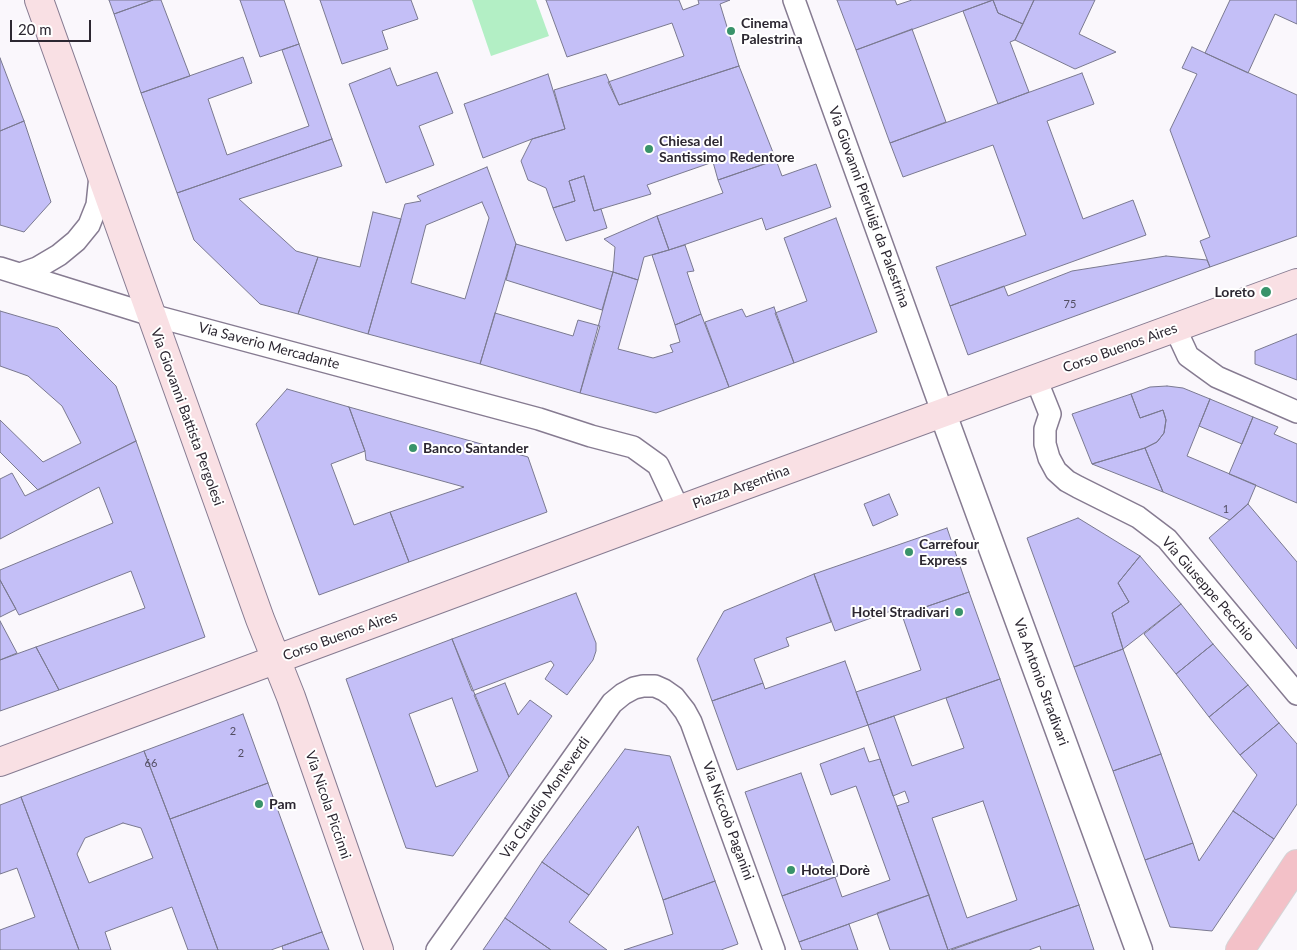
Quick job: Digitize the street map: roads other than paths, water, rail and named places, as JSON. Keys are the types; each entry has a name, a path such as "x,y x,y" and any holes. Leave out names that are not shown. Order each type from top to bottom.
{"main road":[{"name":"Via Giovanni Battista Pergolesi","path":"40,0 150,315 276,660"},
{"name":"Corso Buenos Aires","path":"943,414 1297,283"},
{"name":"Piazza Argentina","path":"680,510 943,414"},
{"name":"Corso Buenos Aires","path":"0,762 680,510"},
{"name":"Via Nicola Piccinni","path":"276,660 291,697 379,950"},
{"path":"1240,950 1297,864"}],"street":[{"name":"Via Giovanni Pierluigi da Palestrina","path":"794,0 943,414"},
{"name":"Via Giovanni Battista Pergolesi","path":"10,271 37,268 59,256 76,241 89,225 97,205 100,174"},
{"name":"Via Saverio Mercadante","path":"10,271 150,315 539,419"},
{"path":"1175,328 1188,356 1216,377 1297,412"},
{"name":"Via Giuseppe Pecchio","path":"1036,379 1050,414 1045,429 1049,458 1061,476 1078,488 1138,517 1167,539 1297,694"},
{"name":"Via Antonio Stradivari","path":"943,414 1139,950"},
{"name":"Piazza Argentina","path":"539,419 590,436 633,446 658,465 680,510"},
{"name":"Via Claudio Monteverdi","path":"437,950 612,703 623,694 643,686 655,686 674,697"},
{"name":"Via Niccolò Paganini","path":"674,697 691,722 774,950"}],"place":[{"name":"Cinema Palestrina","path":"731,31"},
{"name":"Chiesa del Santissimo Redentore","path":"649,149"},
{"name":"Loreto","path":"1266,292"},
{"name":"Banco Santander","path":"413,448"},
{"name":"Carrefour Express","path":"909,552"},
{"name":"Hotel Stradivari","path":"959,612"},
{"name":"Pam","path":"259,804"},
{"name":"Hotel Dorè","path":"791,870"}]}
